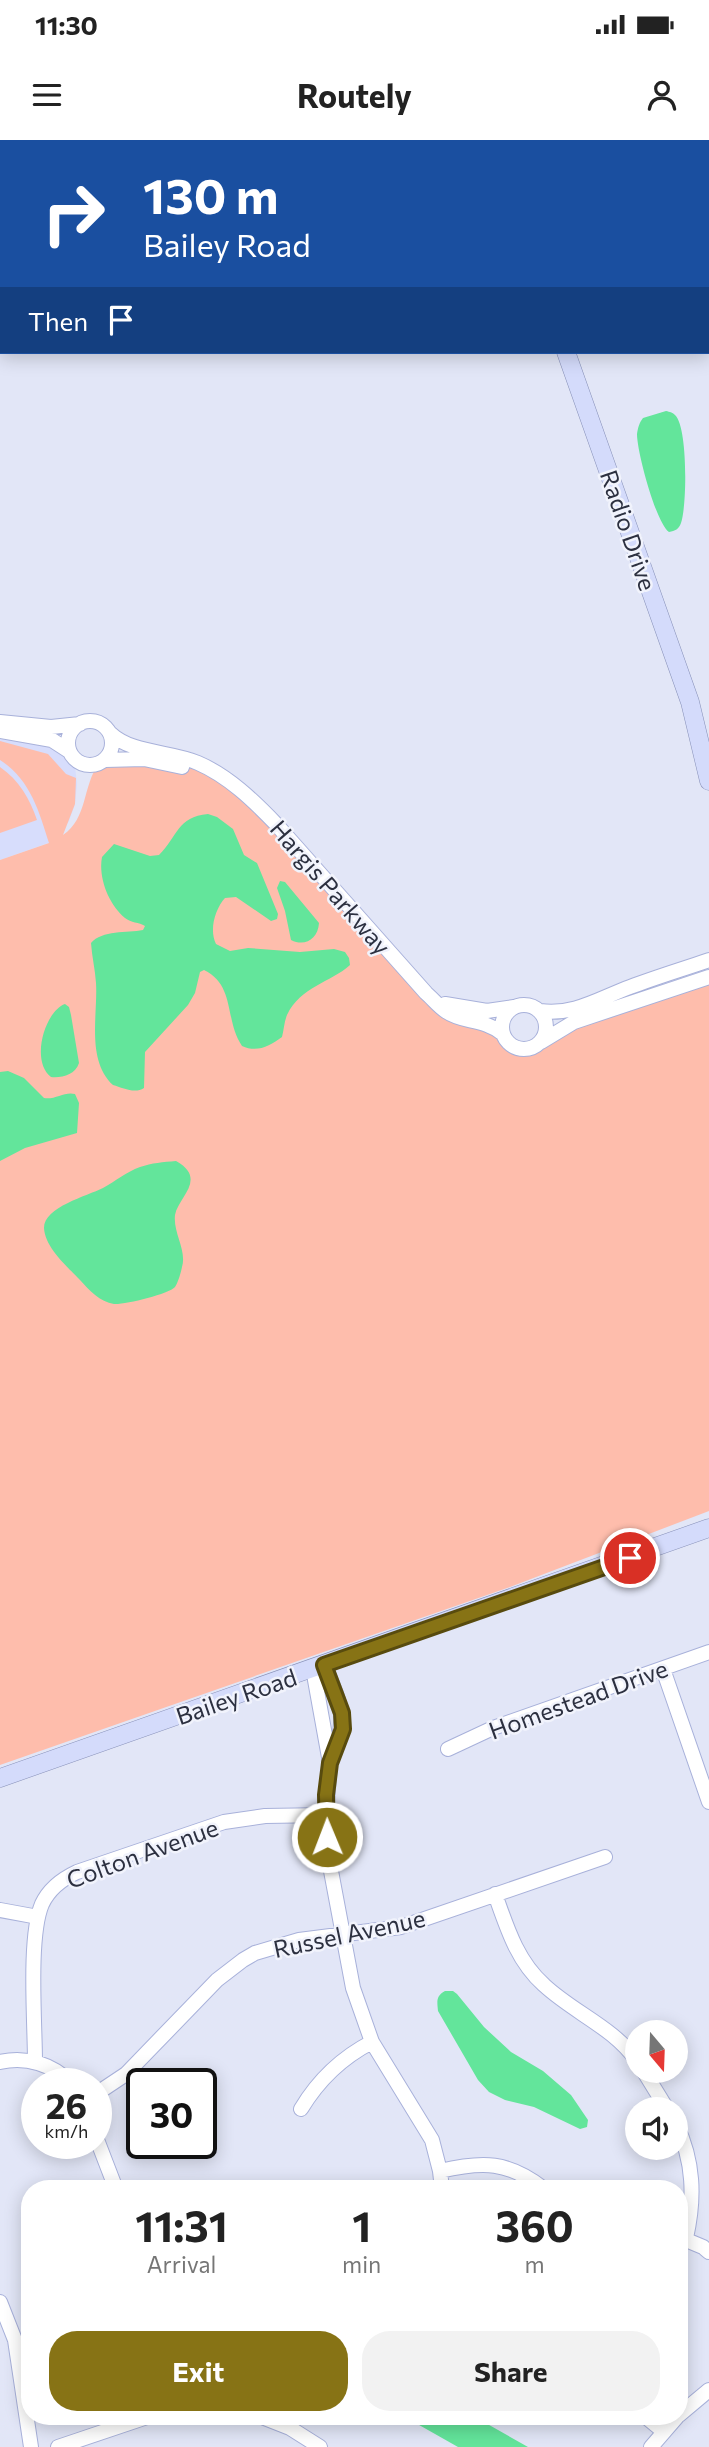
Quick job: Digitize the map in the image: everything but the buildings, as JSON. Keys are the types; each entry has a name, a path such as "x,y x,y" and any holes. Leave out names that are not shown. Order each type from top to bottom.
{"main road":[{"name":"Radio Drive","path":"567,354 691,708 709,781"},
{"name":"Radio Drive","path":"691,708 709,745"},
{"name":"Bailey Road","path":"0,1778 709,1528"}],"street":[{"path":"0,731 52,740 86,765 105,760 112,748 110,733 100,723 87,721 80,724 69,738 69,751"},
{"path":"0,722 51,727 80,724"},
{"name":"Hargis Parkway","path":"110,733 130,747 184,758 230,782 255,802 418,985 446,1012 483,1022 503,1034"},
{"name":"Hargis Parkway","path":"105,760 144,759 218,776"},
{"path":"440,1004 487,1011 528,1005 540,1012 556,1013 572,1010 709,960"},
{"path":"514,1007 503,1022 503,1034 510,1044 521,1049 532,1048 574,1022 709,977"},
{"path":"540,1012 546,1023 545,1036 541,1042"},
{"name":"Homestead Drive","path":"448,1749 493,1728 709,1652"},
{"path":"319,1667 342,1713 343,1729 330,1763 326,1815 328,1855 355,1997 372,2042 426,2128 441,2180"},
{"path":"663,1669 709,1802"},
{"name":"Colton Avenue","path":"35,2062 35,1944 38,1917 42,1904 56,1885 67,1877 90,1868 224,1822 265,1816 326,1815"},
{"name":"Russel Avenue","path":"112,2085 140,2062 217,1980 243,1960 285,1942 401,1927 606,1857"},
{"path":"495,1894 511,1941 531,1972 556,1995 610,2032 625,2048"},
{"path":"0,1910 38,1917"},
{"path":"301,2109 314,2087 335,2065 372,2042"},
{"path":"0,2062 35,2062 50,2068"},
{"path":"688,2158 693,2201 688,2219"},
{"path":"104,2159 113,2180"},
{"path":"440,2171 492,2164 519,2172 531,2180"},
{"path":"688,2240 709,2252"},
{"path":"0,2302 15,2340 21,2380"},
{"path":"688,2408 709,2390"},
{"path":"28,2425 31,2447"},
{"path":"58,2447 123,2425"},
{"path":"294,2425 320,2447"},
{"path":"656,2425 663,2431"},
{"path":"651,2447 669,2425"}],"shaded area":[{"path":"666,411 674,414 679,422 685,467 681,523 669,532 648,486 637,434 643,418"},
{"path":"0,731 71,755 74,758 77,784 75,804 69,821 51,842 0,860"},
{"path":"0,741 48,754 66,774 76,778 75,804 63,835 77,820 99,763 149,763 182,767 230,782 418,985 515,1047 532,1048 550,1035 709,977 709,1511 510,1587 0,1765 0,860 49,843 26,786 19,776 0,760"},
{"path":"0,767 23,790 37,820 0,833"},
{"path":"208,814 233,829 244,855 257,863 278,914 277,919 271,921 236,897 225,898 214,920 216,944 230,951 248,948 300,952 334,949 345,952 350,965 300,997 287,1015 282,1037 258,1049 242,1046 221,985 204,970 200,972 195,993 188,1005 145,1052 144,1088 125,1089 113,1085 99,1063 95,1036 96,983 91,943 102,936 143,930 145,926 127,920 114,906 103,882 102,857 114,844 150,856 159,855 184,823"},
{"path":"280,881 285,882 319,923 316,933 306,942 291,940 277,888"},
{"path":"65,1004 71,1015 79,1063 68,1075 51,1077 42,1060 43,1037 51,1016"},
{"path":"8,1071 24,1078 44,1098 75,1094 79,1103 77,1133 25,1148 0,1161 0,1072"},
{"path":"176,1161 185,1168 191,1181 175,1215 183,1261 175,1287 136,1301 114,1304 104,1301 87,1288 53,1250 45,1235 46,1221 58,1208 103,1188 135,1169"},
{"path":"445,1991 457,1994 484,2027 511,2052 543,2071 571,2095 588,2120 587,2127 580,2129 534,2107 505,2100 489,2092 478,2080 438,2011 438,1999"},
{"path":"419,2425 489,2425 528,2447 458,2447"}],"route":[{"path":"327,1837 326,1795 330,1763 343,1729 342,1713 324,1665 630,1558"}]}
